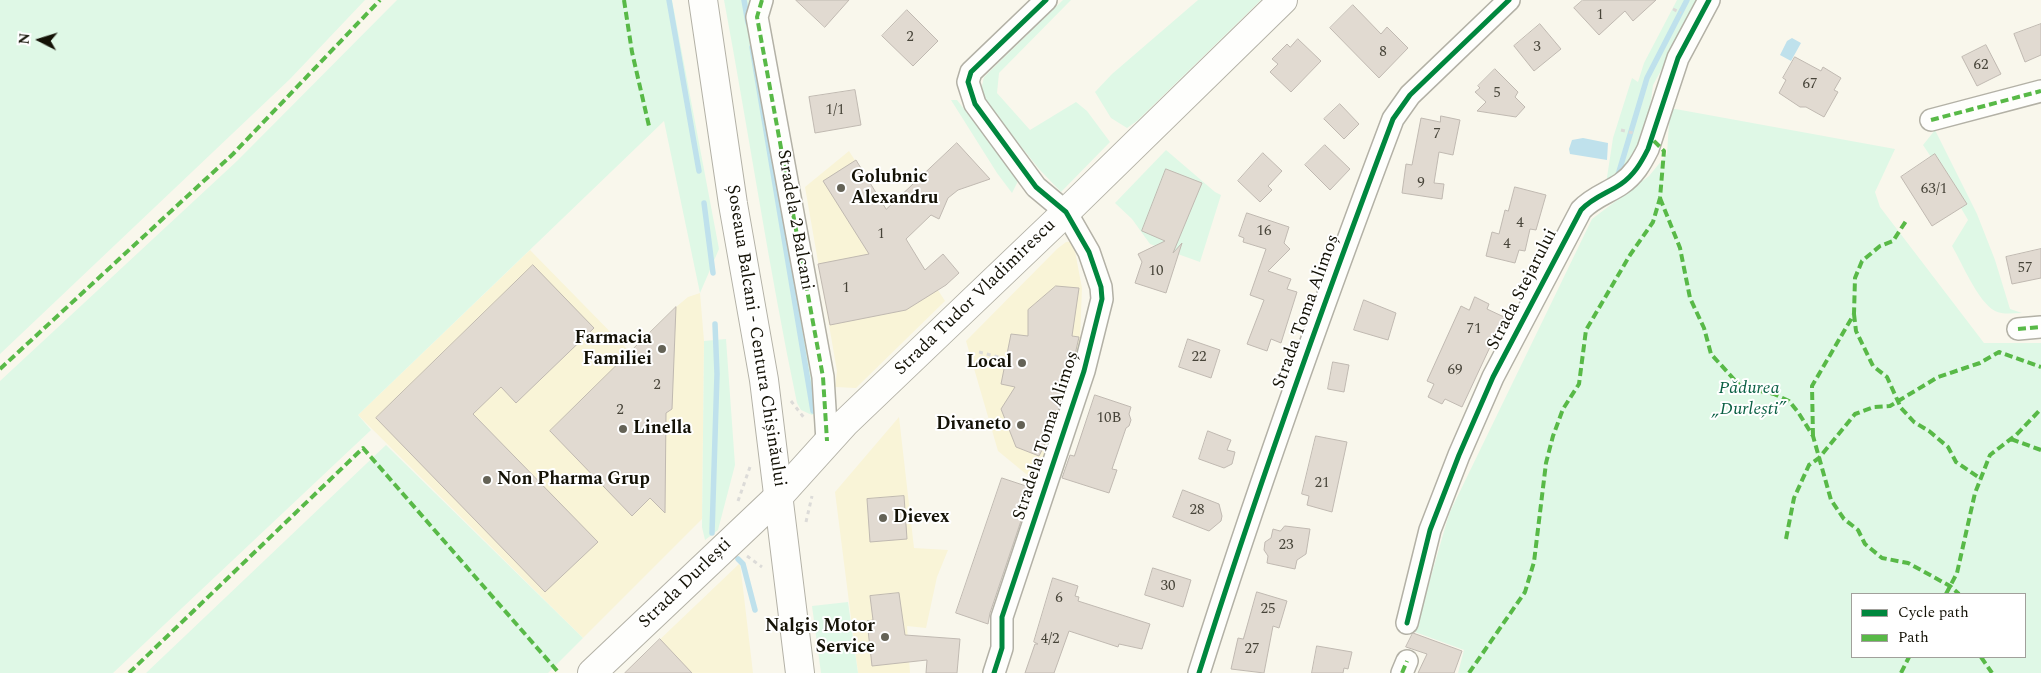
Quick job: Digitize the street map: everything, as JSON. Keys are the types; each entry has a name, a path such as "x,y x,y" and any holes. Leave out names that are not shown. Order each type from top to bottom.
{"main road":[{"name":"Șoseaua Balcani - Centura Chișinăului","path":"703,0 733,204 764,380 780,494 800,673"},
{"name":"Strada Tudor Vladimirescu","path":"780,494 828,442 1283,0"},
{"name":"Strada Durlești","path":"592,673 780,494"}],"street":[{"name":"Stradela 2 Balcani","path":"762,0 757,17 822,377 828,442"},
{"path":"1046,0 971,72 968,82 976,104 1020,168 1040,192 1066,212"},
{"name":"Strada Toma Alimoș","path":"1199,673 1241,540 1288,404 1393,119 1410,95 1509,0"},
{"name":"Strada Stejarului","path":"1407,623 1430,530 1458,455 1493,377 1581,210 1589,201 1620,185 1632,176 1641,163 1648,149 1678,58 1709,0"},
{"path":"1931,120 2041,91"},
{"name":"Stradela Toma Alimoș","path":"994,673 1002,648 1002,617 1082,379 1100,316 1102,299 1098,275 1089,252 1066,212"},
{"path":"2018,330 2041,327"}],"path":[{"path":"979,352 1006,359"},
{"path":"737,503 750,468 750,460"},
{"path":"742,555 751,557 762,566 763,575"}],"shaded area":[{"path":"849,151 945,301 856,388 835,387 837,371 805,187"},
{"path":"1073,241 1082,288 1079,364 1037,483 998,451 966,341 1057,249 1066,242"},
{"path":"530,250 630,352 676,307 688,297 700,293 704,341 702,519 583,638 358,415"},
{"path":"899,417 914,548 948,550 937,577 926,628 907,626 910,673 858,673 835,492"},
{"path":"740,563 753,673 625,673 675,625"}],"green space":[{"path":"0,0 365,0 290,79 0,354"},
{"path":"397,0 672,0 719,249 700,293 664,121 358,415 371,430 113,673 0,673 0,381 237,161"},
{"path":"724,0 749,0 790,259 815,381 815,413 812,415 801,410 797,403 777,302"},
{"path":"1063,0 1071,0 999,73 997,93 1030,130 1076,102 1087,111 1110,142 1061,192 1039,169 984,100 982,86 984,77"},
{"path":"1198,0 1261,0 1137,121 1127,128 1111,118 1095,92 1112,74"},
{"path":"1677,0 1700,0 1653,85 1649,116 1630,170 1606,184 1613,138 1632,78 1638,82 1644,63"},
{"path":"951,100 957,100 1019,179 1012,193 997,173"},
{"name":"Pădurea „Durlești”","path":"1670,108 1895,149 1875,192 1880,207 1984,343 2041,343 2041,673 1458,673 1464,650 1415,632 1449,514 1592,219 1649,176 1667,154"},
{"path":"1935,130 1977,214 1995,260 2010,309 2022,313 2001,313 1989,306 1971,282 1952,246 1968,220 1961,208 1967,204 1936,155 1931,157 1923,145"},
{"path":"1166,150 1221,195 1200,262 1150,244 1132,219 1115,203"},
{"path":"726,339 735,465 718,530 705,540 702,527 704,341"},
{"path":"386,445 583,638 548,673 146,673"},
{"path":"848,602 858,673 821,673 812,606"}],"water":[{"path":"1792,38 1801,43 1791,61 1780,55 1787,41"},
{"path":"1583,138 1608,143 1607,160 1570,154 1569,149 1572,140"}],"building":[{"path":"796,0 849,0 825,27"},
{"path":"1583,0 1656,0 1633,21 1625,11 1599,35 1574,8"},
{"path":"1353,5 1381,34 1387,27 1408,48 1379,78 1330,28"},
{"path":"907,10 938,41 913,66 882,36"},
{"path":"1540,24 1561,49 1534,71 1514,46"},
{"path":"2041,24 2041,55 2025,62 2014,34"},
{"path":"1298,39 1321,61 1291,92 1270,72 1278,64 1272,59 1287,44 1290,47"},
{"path":"1986,45 2001,74 1977,86 1962,57"},
{"path":"1795,57 1821,71 1823,67 1841,78 1834,90 1838,92 1824,117 1806,107 1800,107 1779,93 1786,80 1783,78"},
{"path":"1495,69 1518,92 1515,97 1525,107 1516,117 1477,111 1486,102 1475,92 1480,88 1478,86"},
{"path":"855,90 861,125 815,133 809,97"},
{"path":"1340,104 1359,124 1344,139 1324,119"},
{"path":"1441,116 1460,120 1453,155 1439,152 1434,183 1444,184 1442,199 1402,193 1406,164 1412,165 1421,118 1440,122"},
{"path":"957,143 990,179 958,190 948,198 939,219 931,215 906,239 925,270 943,254 959,273 946,285 906,310 830,325 818,264 869,254 823,181 856,160 886,209"},
{"path":"1325,145 1350,169 1330,190 1305,165"},
{"path":"1263,153 1282,171 1268,186 1272,190 1260,202 1238,181"},
{"path":"1935,154 1967,204 1932,226 1901,177"},
{"path":"1166,169 1202,183 1173,253 1182,243 1166,293 1135,283 1142,262 1138,254 1165,241 1142,231"},
{"path":"1515,187 1546,195 1536,230 1530,229 1525,251 1519,250 1515,263 1486,256 1492,232 1499,234 1505,210 1508,211"},
{"path":"1247,213 1289,227 1284,243 1290,249 1268,271 1291,279 1287,289 1297,292 1281,343 1271,339 1267,351 1247,344 1264,300 1250,295 1266,249 1243,242 1244,238 1239,236"},
{"path":"2041,249 2041,278 2012,284 2006,257"},
{"name":"Non Pharma Grup","path":"533,265 594,328 516,403 501,387 473,414 598,542 545,592 376,418"},
{"path":"1056,286 1079,288 1072,336 1079,337 1072,368 1050,434 1039,456 1016,447 1001,409 1015,387 1001,384 1011,334 1028,336 1028,310"},
{"path":"1475,297 1489,304 1487,309 1504,317 1462,407 1445,399 1442,404 1428,397 1434,384 1427,381 1461,306 1469,310"},
{"path":"1364,300 1396,313 1388,340 1354,330"},
{"path":"676,307 672,409 666,413 665,513 650,498 632,516 550,431"},
{"path":"1188,339 1220,350 1211,378 1179,367"},
{"path":"1333,362 1349,365 1344,392 1328,389"},
{"path":"1095,395 1131,407 1129,414 1131,420 1126,428 1112,469 1117,470 1109,493 1062,478 1070,455 1074,456"},
{"path":"1208,431 1231,440 1227,450 1235,452 1232,464 1224,468 1199,459"},
{"path":"1316,436 1347,442 1332,512 1307,505 1309,496 1302,494"},
{"path":"1002,478 1032,488 988,624 956,613"},
{"path":"1183,490 1219,504 1222,516 1221,521 1209,531 1173,517"},
{"path":"904,496 907,539 870,542 867,499"},
{"path":"1285,526 1310,529 1306,554 1297,560 1295,569 1267,563 1268,556 1264,550 1265,542 1271,538 1273,529 1280,531"},
{"path":"1153,568 1191,580 1183,607 1145,595"},
{"path":"1053,578 1078,586 1075,596 1079,597 1078,601 1150,624 1142,649 1119,644 1118,647 1069,631 1054,673 1025,673 1035,644 1038,644 1034,642"},
{"path":"1257,592 1287,601 1279,628 1273,626 1264,673 1231,669 1238,638 1243,639"},
{"path":"899,593 905,635 960,639 957,673 926,673 927,660 872,666 867,621 873,620 870,596"},
{"path":"1413,633 1462,651 1454,673 1418,673 1427,654 1406,647"},
{"path":"660,639 692,673 625,673"},
{"path":"1317,646 1352,652 1348,669 1344,668 1343,673 1312,673"}],"waterway":[{"path":"669,0 699,171"},
{"path":"744,0 748,23"},
{"path":"1618,175 1647,78 1687,0"},
{"path":"752,47 813,411"},
{"path":"704,203 713,273"},
{"path":"712,533 717,374 715,324"},
{"path":"738,559 743,564 755,610"}],"marked path":[{"path":"0,369 233,154 380,0"},
{"path":"624,0 632,52 649,126"},
{"path":"762,0 757,17 823,377 827,441"},
{"path":"1931,120 2041,91"},
{"path":"1469,673 1525,592 1534,562 1546,463 1563,409 1579,384 1586,330 1630,255 1653,222 1660,198 1664,151 1652,139"},
{"path":"1660,198 1680,248 1690,298 1704,328 1711,354 1741,387 1774,394 1789,401 1798,412 1813,436 1831,500 1844,519 1858,530 1865,544 1882,558 1908,563 1950,586 1958,593"},
{"path":"1813,436 1812,386 1854,314 1855,278 1862,261 1880,246 1893,241 1906,221"},
{"path":"1854,314 1856,331 1873,366 1887,377 1901,408 1914,422 1929,431 1948,447 1956,462 1981,479"},
{"path":"2018,329 2041,327"},
{"path":"1786,539 1794,498 1809,465 1819,458 1855,414 1874,407 1890,406 1938,377 1980,363 1999,352 2041,367"},
{"path":"1947,593 1957,573 1975,493 1990,455 2016,435 2041,409"},
{"path":"2011,439 2041,450"},
{"path":"129,673 363,448 559,673"},
{"path":"1901,673 1908,658"},
{"path":"1982,658 1992,673"},
{"path":"1402,673 1407,661"}],"cycle path":[{"path":"994,673 1002,648 1002,617 1084,371 1102,299 1101,287 1089,252 1066,212 1036,187 975,104 968,82 971,72 1046,0"},
{"path":"1199,673 1244,533 1292,394 1393,119 1410,95 1509,0"},
{"path":"1407,623 1430,530 1459,455 1493,377 1581,210 1590,202 1626,180 1643,159 1678,58 1709,0"}],"place":[{"name":"Golubnic Alexandru","path":"841,188"},
{"name":"Farmacia Familiei","path":"662,349"},
{"name":"Local","path":"1022,363"},
{"name":"Divaneto","path":"1021,425"},
{"name":"Linella","path":"623,429"},
{"name":"Non Pharma Grup","path":"487,480"},
{"name":"Dievex","path":"883,518"},
{"name":"Nalgis Motor Service","path":"885,637"}]}
